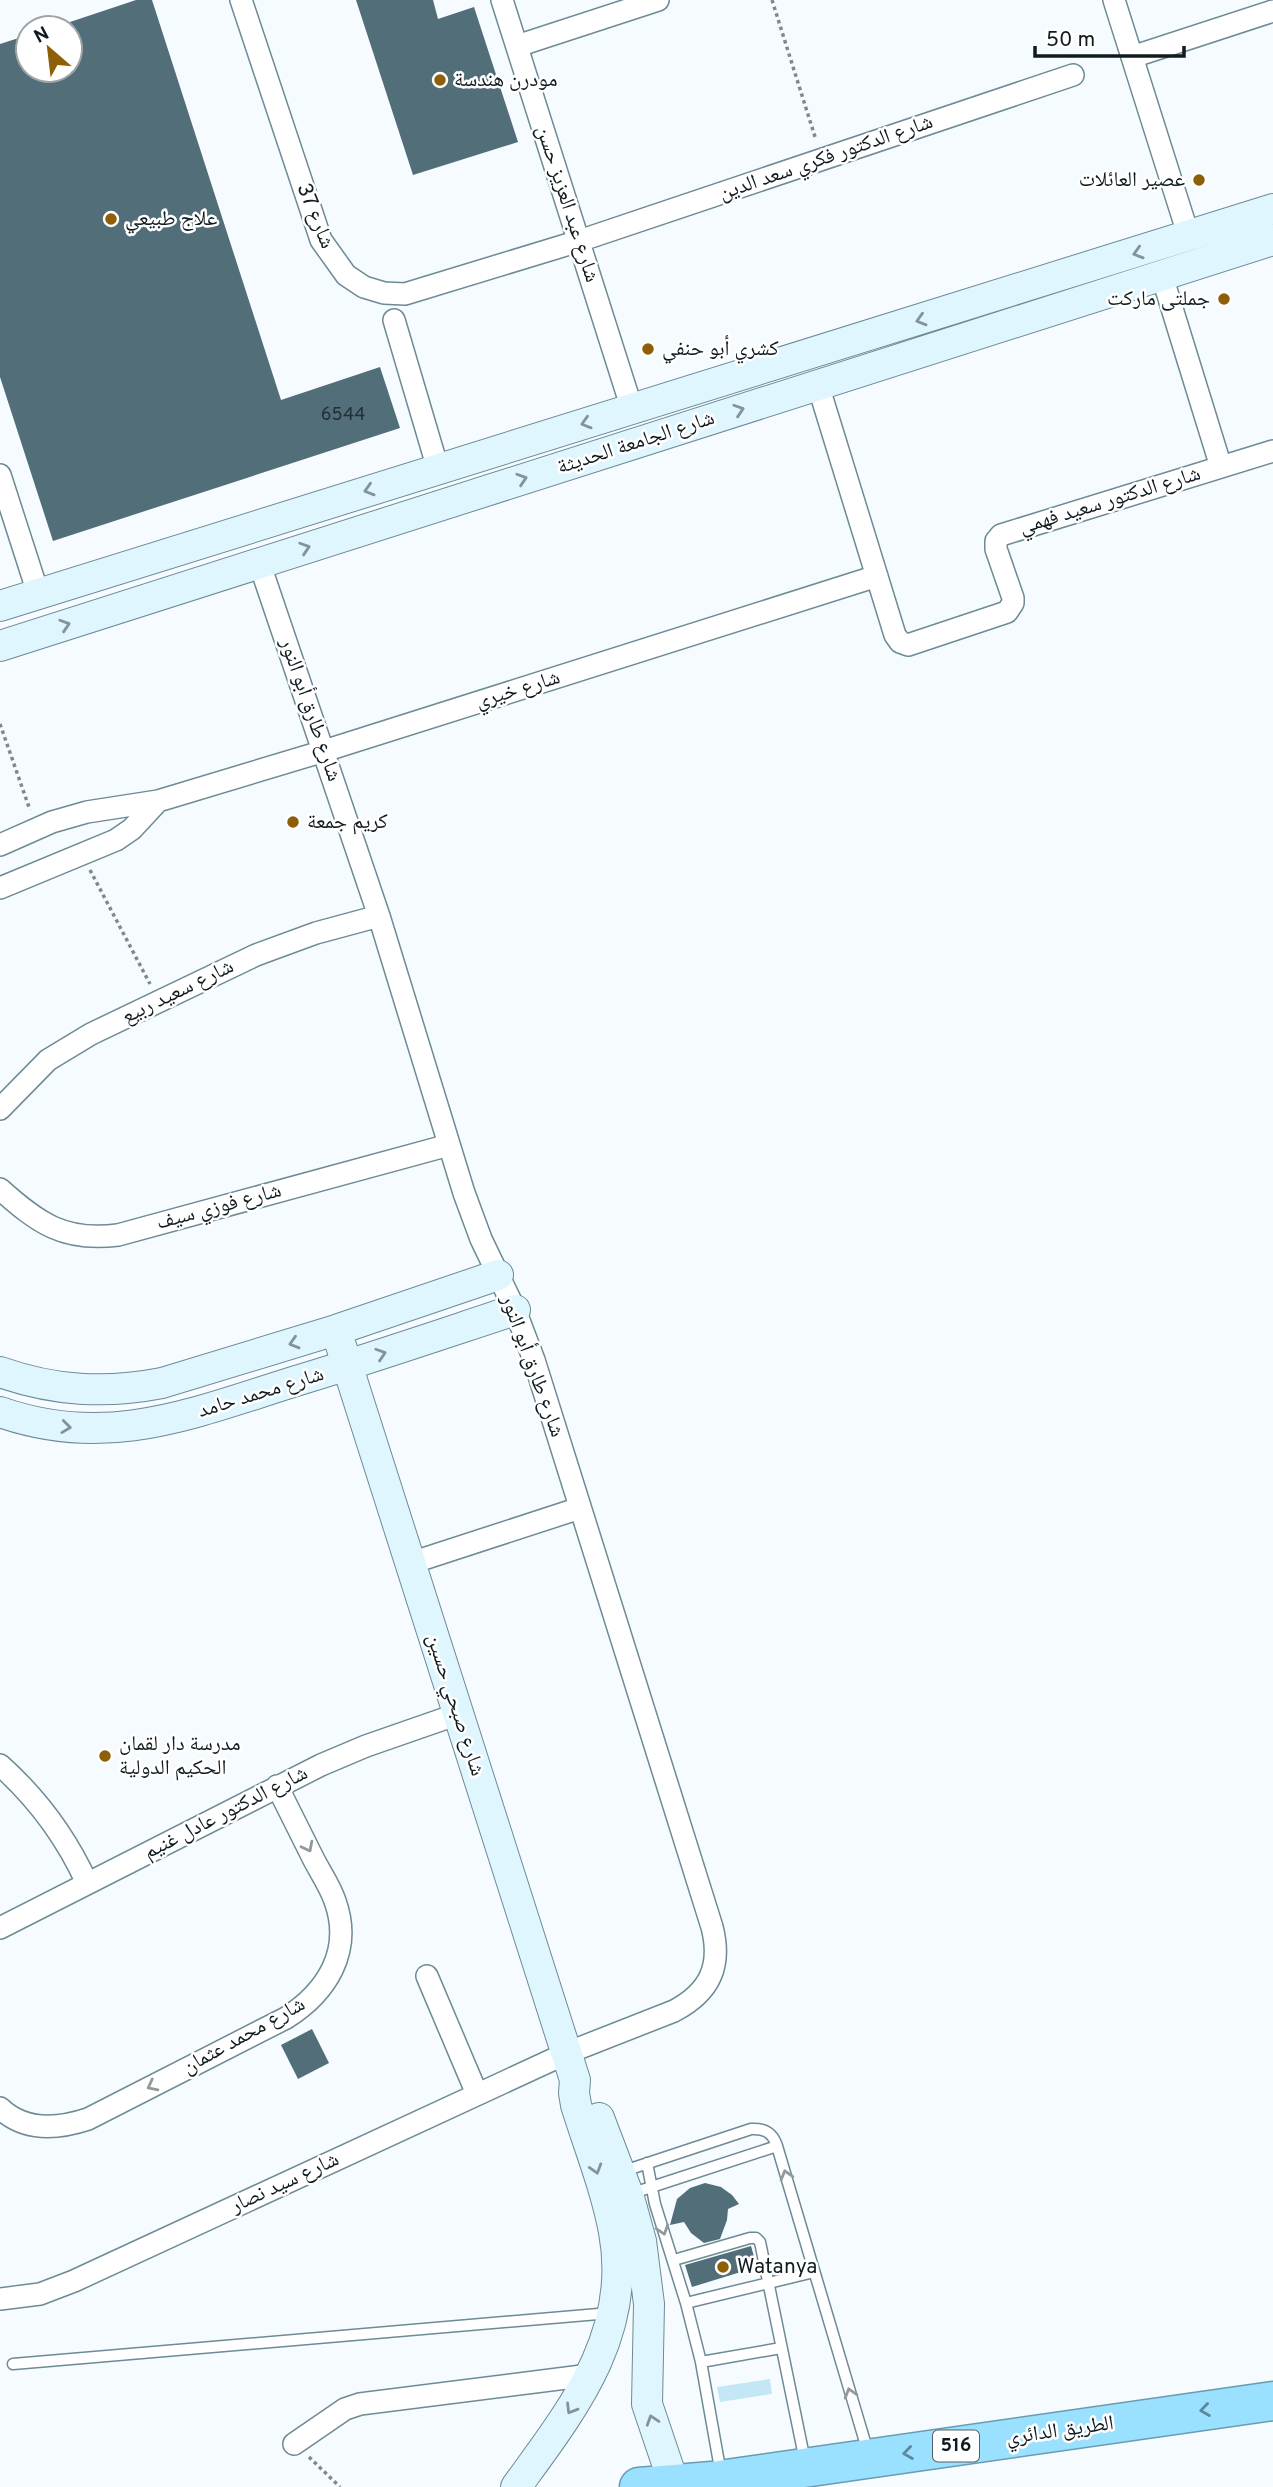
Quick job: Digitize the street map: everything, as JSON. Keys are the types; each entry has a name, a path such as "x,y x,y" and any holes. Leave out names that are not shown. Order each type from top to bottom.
{"highway":[{"name":"الطريق الدائري","path":"656,2485 722,2480 1273,2400"}],"street":[{"name":"شارع 37","path":"241,0 312,218 321,240 346,275 364,287 384,293 405,294 579,241"},
{"name":"شارع عبد العزيز حسن","path":"502,0 632,409"},
{"path":"517,46 658,0"},
{"path":"1114,0 1189,237"},
{"path":"1132,57 1273,11"},
{"name":"شارع الدكتور فكري سعد الدين","path":"579,241 1073,75"},
{"name":"شارع الجامعة الحديثة","path":"0,606 1273,209"},
{"name":"شارع الجامعة الحديثة","path":"0,646 1273,240"},
{"path":"1162,276 1221,467"},
{"path":"394,320 438,469"},
{"path":"877,333 886,363"},
{"path":"818,385 877,576"},
{"name":"شارع الدكتور سعيد فهمي","path":"877,576 895,635 904,644 912,644 990,620 1007,612 1013,603 1012,592 996,549 996,541 1001,535 1273,451"},
{"path":"0,475 38,593"},
{"name":"شارع طارق أبو النور","path":"259,562 379,916 472,1215 515,1310 534,1360 716,1943 711,1976 702,1991 689,2003 571,2066"},
{"name":"شارع خيري","path":"0,845 36,829 87,812 158,801 877,576"},
{"path":"0,888 116,840 132,829 158,801"},
{"name":"شارع سعيد ربيع","path":"0,1109 36,1070 62,1050 160,1001 286,944 379,916"},
{"name":"شارع فوزي سيف","path":"0,1189 44,1225 62,1232 99,1237 118,1235 449,1144"},
{"name":"شارع محمد حامد","path":"0,1372 37,1384 78,1391 135,1389 162,1384 336,1330 498,1275"},
{"name":"شارع محمد حامد","path":"0,1412 43,1424 75,1428 139,1426 171,1420 347,1366 515,1310"},
{"name":"شارع صبحي حسين","path":"336,1330 571,2066 590,2094 637,2179 649,2304 647,2404 656,2485"},
{"path":"411,1563 580,1508"},
{"name":"شارع الدكتور عادل غنيم","path":"0,1928 277,1786 366,1746 458,1714"},
{"path":"0,1765 44,1810 70,1849 87,1883"},
{"name":"شارع محمد عثمان","path":"0,2108 25,2123 46,2128 67,2126 88,2119 286,2018 305,2006 322,1989 333,1969 340,1947 340,1924 335,1901 277,1786"},
{"path":"426,1976 477,2094"},
{"name":"شارع صبحي حسين","path":"516,2487 571,2411 604,2348 617,2286 614,2232 576,2105 571,2066"},
{"name":"شارع سيد نصار","path":"0,2299 40,2294 74,2281 477,2094 571,2066"},
{"path":"604,2348 648,2345"},
{"path":"295,2444 345,2409 359,2403 590,2375"}],"lane":[{"path":"637,2179 751,2130 758,2129 771,2134 777,2146 870,2459"},
{"path":"637,2179 777,2146"},
{"path":"637,2179 662,2226 686,2302 701,2362 722,2480"},
{"path":"674,2260 754,2237 760,2244 806,2468"},
{"path":"686,2302 814,2272"},
{"path":"13,2364 613,2313"},
{"path":"701,2362 780,2348"}],"path":[{"path":"772,0 822,159"},
{"path":"0,724 36,829"},
{"path":"82,855 160,1001"},
{"path":"295,2444 340,2487"}],"shaded area":[{"path":"770,2379 772,2394 720,2402 717,2387"}],"building":[{"name":"علاج طبيعي","path":"136,0 152,0 281,400 380,367 400,428 53,541 0,377 0,44 14,40 14,84 84,84 84,17"},
{"name":"مودرن هندسة","path":"356,0 433,0 438,19 474,7 518,142 413,175"},
{"path":"312,2029 329,2063 298,2079 281,2045"},
{"path":"705,2183 721,2187 739,2204 728,2209 720,2239 704,2243 691,2233 684,2222 670,2225 677,2199 690,2188"},
{"path":"751,2246 757,2267 692,2287 685,2265"}],"place":[{"name":"مودرن هندسة","path":"440,80"},
{"name":"عصير العائلات","path":"1199,180"},
{"name":"علاج طبيعي","path":"111,219"},
{"name":"جملتى ماركت","path":"1224,299"},
{"name":"كشري أبو حنفي","path":"648,349"},
{"name":"كريم جمعة","path":"293,822"},
{"name":"مدرسة دار لقمان الحكيم الدولية","path":"105,1756"},
{"name":"Watanya","path":"723,2267"}]}
